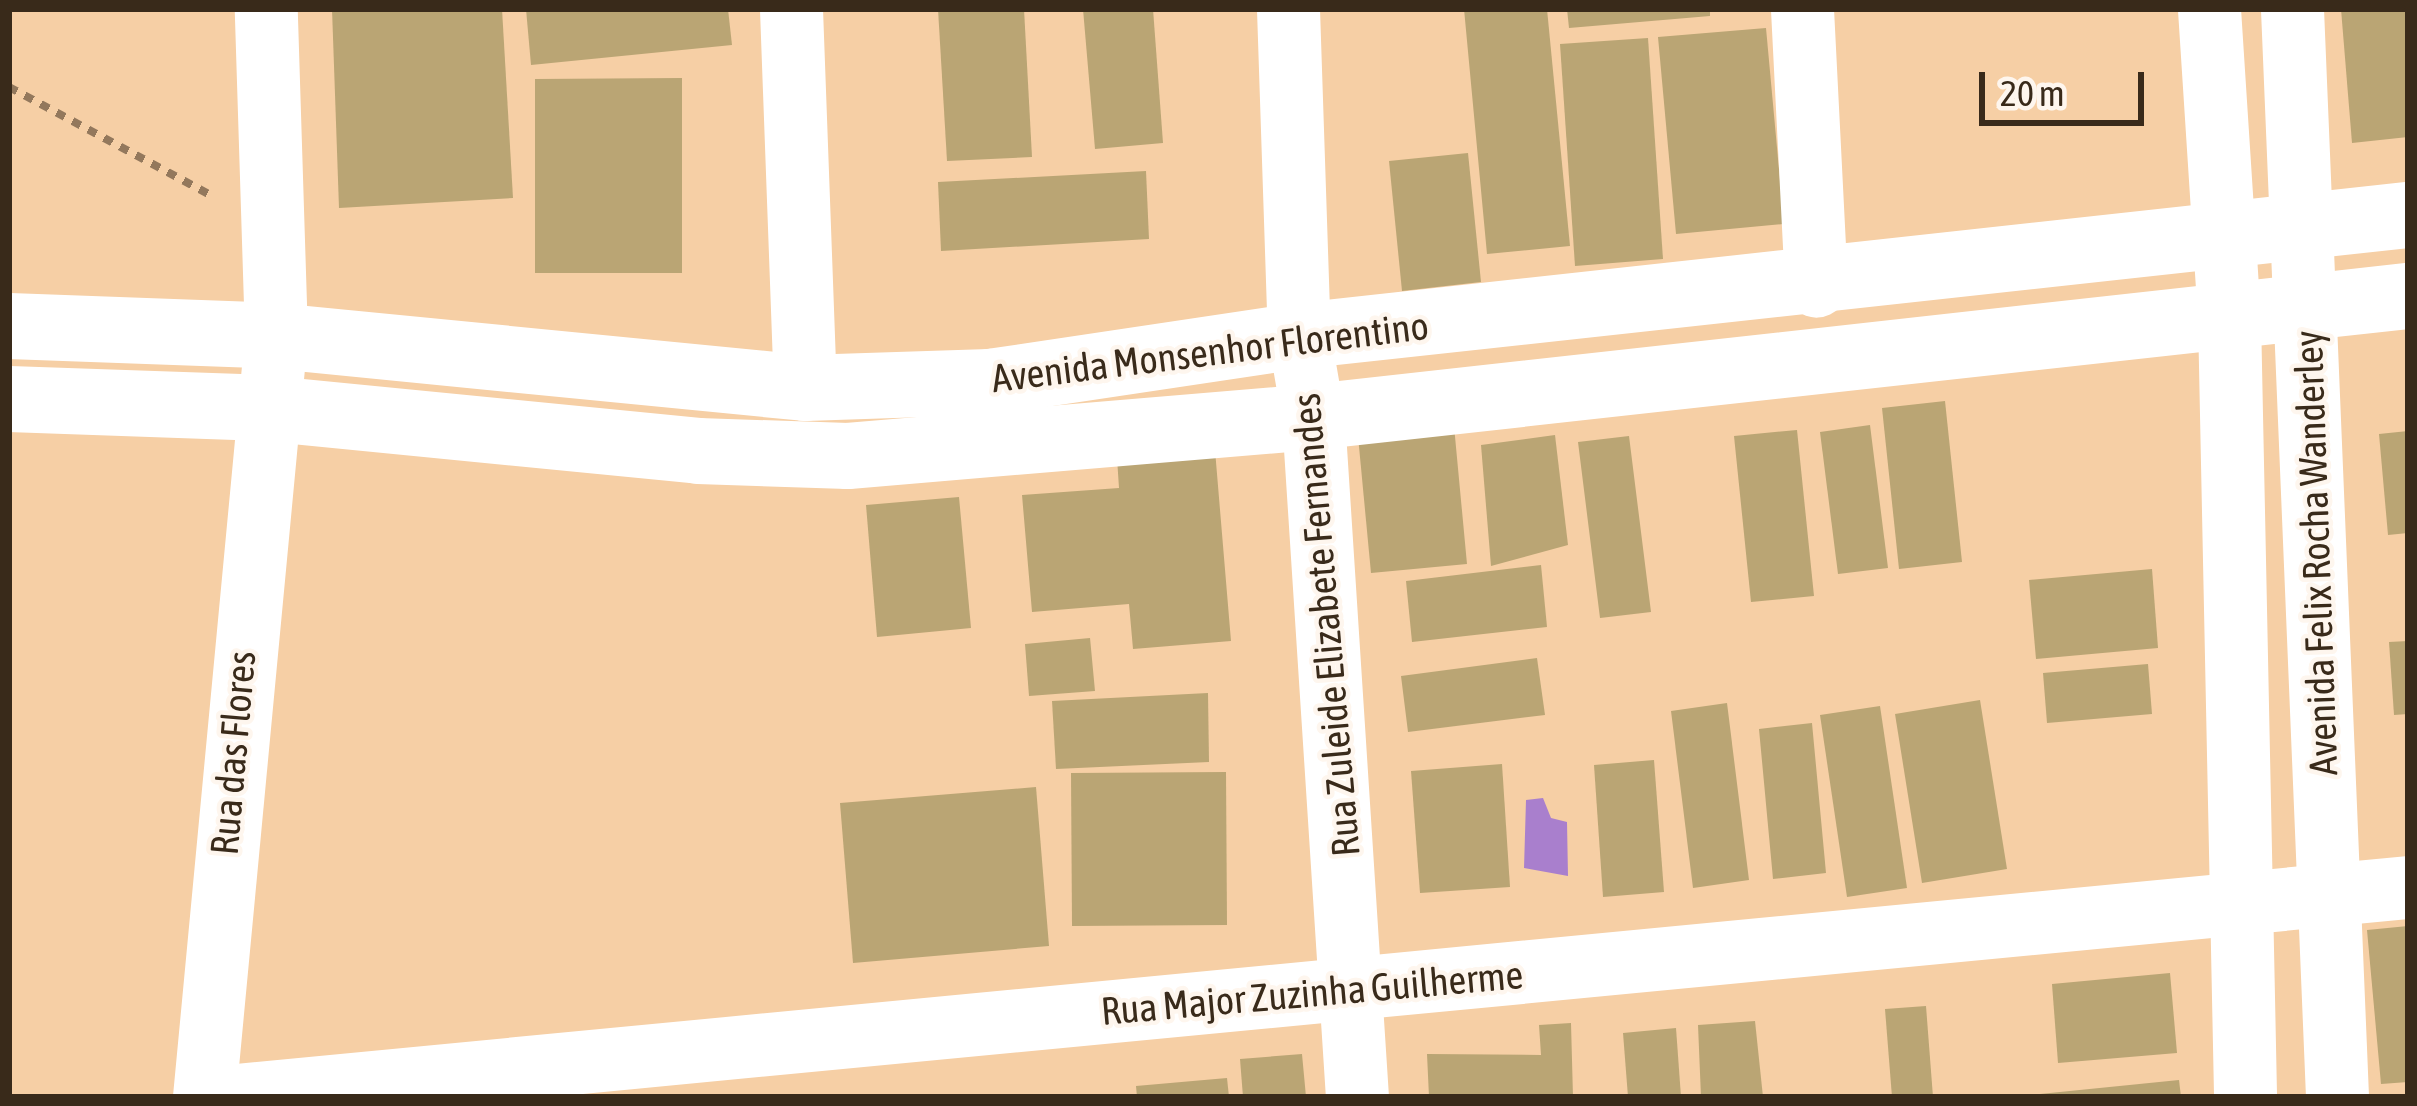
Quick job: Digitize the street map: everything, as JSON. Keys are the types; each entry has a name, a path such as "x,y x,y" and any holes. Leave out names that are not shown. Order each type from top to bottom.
{"main road":[{"name":"Avenida Monsenhor Florentino","path":"9,326 276,336 805,388 990,382 1299,336 1816,286 2304,220 2408,215"},
{"name":"Avenida Monsenhor Florentino","path":"9,399 262,408 698,451 848,456 1313,418 2408,296"}],"street":[{"name":"Rua das Flores","path":"204,1097 262,408 276,336 266,9"},
{"path":"791,9 805,388"},
{"name":"Rua Zuleide Elizabete Fernandes","path":"1288,9 1299,336 1313,418 1354,989 1357,1097"},
{"path":"1802,9 1816,286"},
{"name":"Avenida Felix Rocha Wanderley","path":"2209,9 2228,317 2245,1097"},
{"name":"Avenida Felix Rocha Wanderley","path":"2292,9 2336,1097"},
{"name":"Rua Major Zuzinha Guilherme","path":"214,1097 2238,909 2408,887"}],"path":[{"path":"9,87 273,226"}],"shaded area":[{"path":"1543,798 1551,818 1567,822 1568,876 1524,868 1526,800"}],"building":[{"path":"332,9 502,9 513,198 339,208"},
{"path":"526,9 728,9 732,45 531,65"},
{"path":"938,9 1024,9 1032,157 947,161"},
{"path":"1083,9 1153,9 1163,143 1095,149"},
{"path":"1464,9 1547,9 1570,246 1487,254"},
{"path":"1567,9 1710,9 1710,16 1569,28"},
{"path":"2341,9 2408,9 2408,137 2352,143"},
{"path":"1766,28 1784,224 1676,234 1658,37"},
{"path":"1648,38 1663,259 1575,266 1560,44"},
{"path":"682,78 682,273 535,273 535,79"},
{"path":"1468,153 1481,282 1402,291 1389,161"},
{"path":"1146,171 1149,239 941,251 938,182"},
{"path":"1945,401 1962,562 1899,569 1882,408"},
{"path":"1870,425 1888,568 1838,574 1820,432"},
{"path":"1454,426 1467,564 1371,573 1358,436"},
{"path":"1797,430 1814,596 1751,602 1734,436"},
{"path":"2408,431 2408,533 2388,535 2379,434"},
{"path":"1555,435 1568,545 1491,566 1481,445"},
{"path":"1629,436 1651,612 1600,618 1578,442"},
{"path":"1215,450 1231,641 1133,649 1129,604 1032,612 1022,495 1119,488 1117,458"},
{"path":"959,497 971,628 877,637 866,505"},
{"path":"1541,565 1547,627 1412,642 1406,581"},
{"path":"2152,569 2158,648 2036,659 2029,580"},
{"path":"1090,638 1095,691 1029,696 1025,644"},
{"path":"2408,641 2408,714 2394,715 2389,642"},
{"path":"1537,658 1545,715 1408,732 1401,676"},
{"path":"2148,664 2152,714 2047,723 2043,673"},
{"path":"1208,693 1209,762 1056,769 1052,701"},
{"path":"1980,700 2007,869 1922,883 1895,714"},
{"path":"1727,703 1749,880 1693,888 1671,711"},
{"path":"1880,706 1907,888 1847,897 1820,715"},
{"path":"1812,723 1826,873 1773,879 1759,729"},
{"path":"1654,760 1664,892 1603,897 1594,765"},
{"path":"1502,764 1510,887 1420,893 1411,771"},
{"path":"1226,772 1227,925 1072,926 1071,773"},
{"path":"1036,787 1049,946 853,963 840,803"},
{"path":"2408,926 2408,1082 2381,1084 2367,930"},
{"path":"2170,973 2177,1053 2058,1063 2052,984"},
{"path":"1926,1006 1933,1097 1892,1097 1885,1009"},
{"path":"1755,1021 1763,1097 1701,1097 1698,1025"},
{"path":"1571,1023 1573,1097 1429,1097 1427,1054 1541,1055 1539,1025"},
{"path":"1676,1028 1681,1097 1628,1097 1623,1033"},
{"path":"1302,1054 1306,1097 1243,1097 1240,1059"},
{"path":"1227,1078 1229,1097 1137,1097 1136,1086"},
{"path":"2179,1080 2181,1097 2040,1097 2040,1094"}]}
